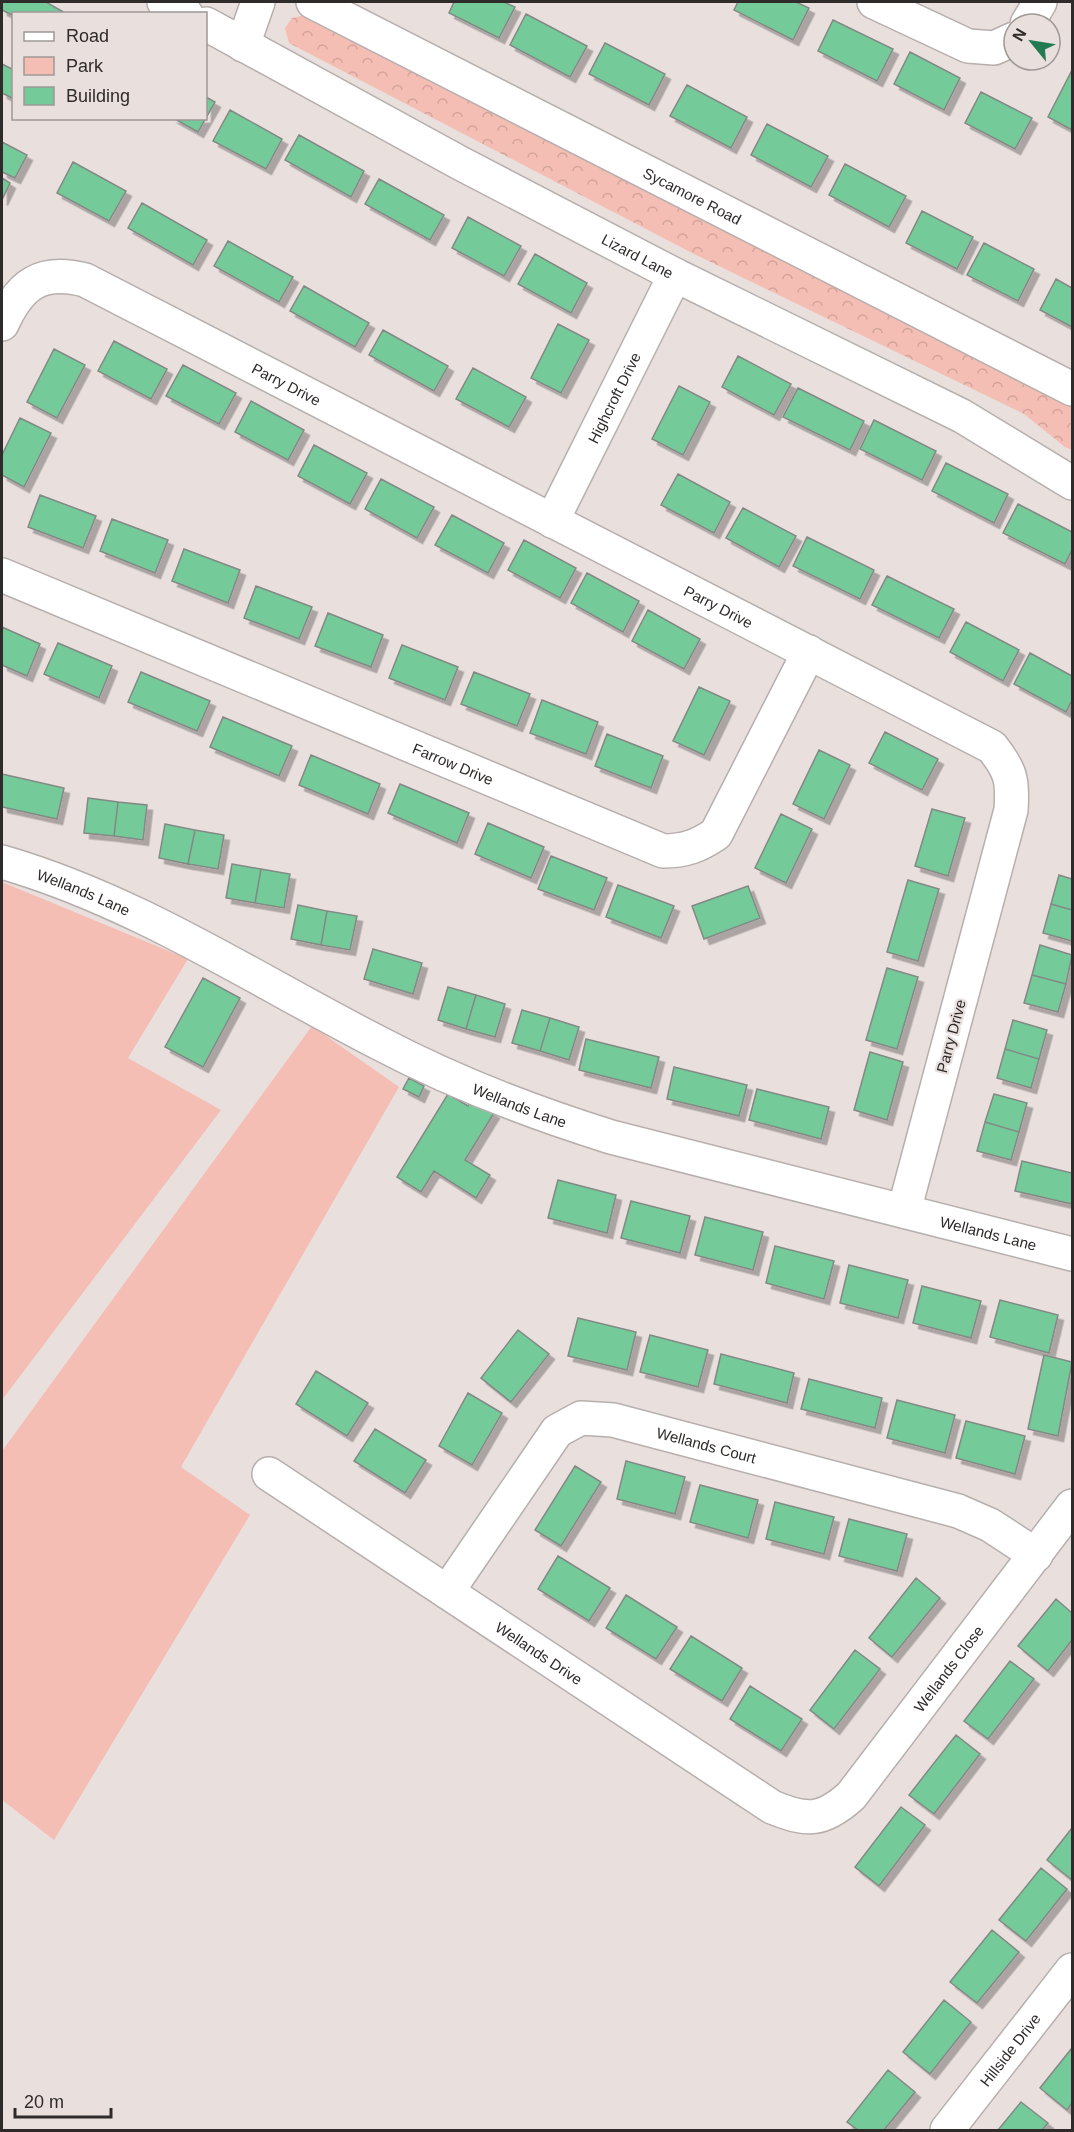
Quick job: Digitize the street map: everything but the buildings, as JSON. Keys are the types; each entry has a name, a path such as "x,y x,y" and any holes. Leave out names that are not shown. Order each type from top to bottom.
{"street":[{"path":"164,2 182,12"},
{"path":"243,45 258,2"},
{"name":"Sycamore Road","path":"313,2 1072,389"},
{"path":"874,2 968,46 994,48 1002,44"},
{"name":"Lizard Lane","path":"207,25 675,275 962,416 1072,483"},
{"name":"Parry Drive","path":"7,313 26,287 44,276 63,274 85,280 992,747 1005,763 1013,783 1011,810 904,1211"},
{"name":"Highcroft Drive","path":"552,521 675,275"},
{"name":"Farrow Drive","path":"2,575 663,851 682,851 700,846 716,834 809,652"},
{"name":"Wellands Lane","path":"2,862 90,891 176,932 380,1044 538,1115 611,1137 1072,1254"},
{"name":"Wellands Court","path":"447,1592 550,1439 557,1431 581,1418 613,1420 958,1511 990,1525 1036,1555"},
{"name":"Wellands Drive","path":"269,1474 772,1807 794,1816 814,1817"},
{"name":"Wellands Close","path":"814,1817 833,1812 851,1796 1072,1506"},
{"name":"Hillside Drive","path":"947,2130 1072,1971"}],"green space":[{"path":"305,15 1072,399 1072,450 1024,414 692,253 289,43 285,28 292,18"},
{"path":"2,882 188,959 128,1058 221,1110 2,1400"},
{"path":"312,1026 399,1087 181,1467 250,1515 54,1840 2,1800 2,1451"}]}
